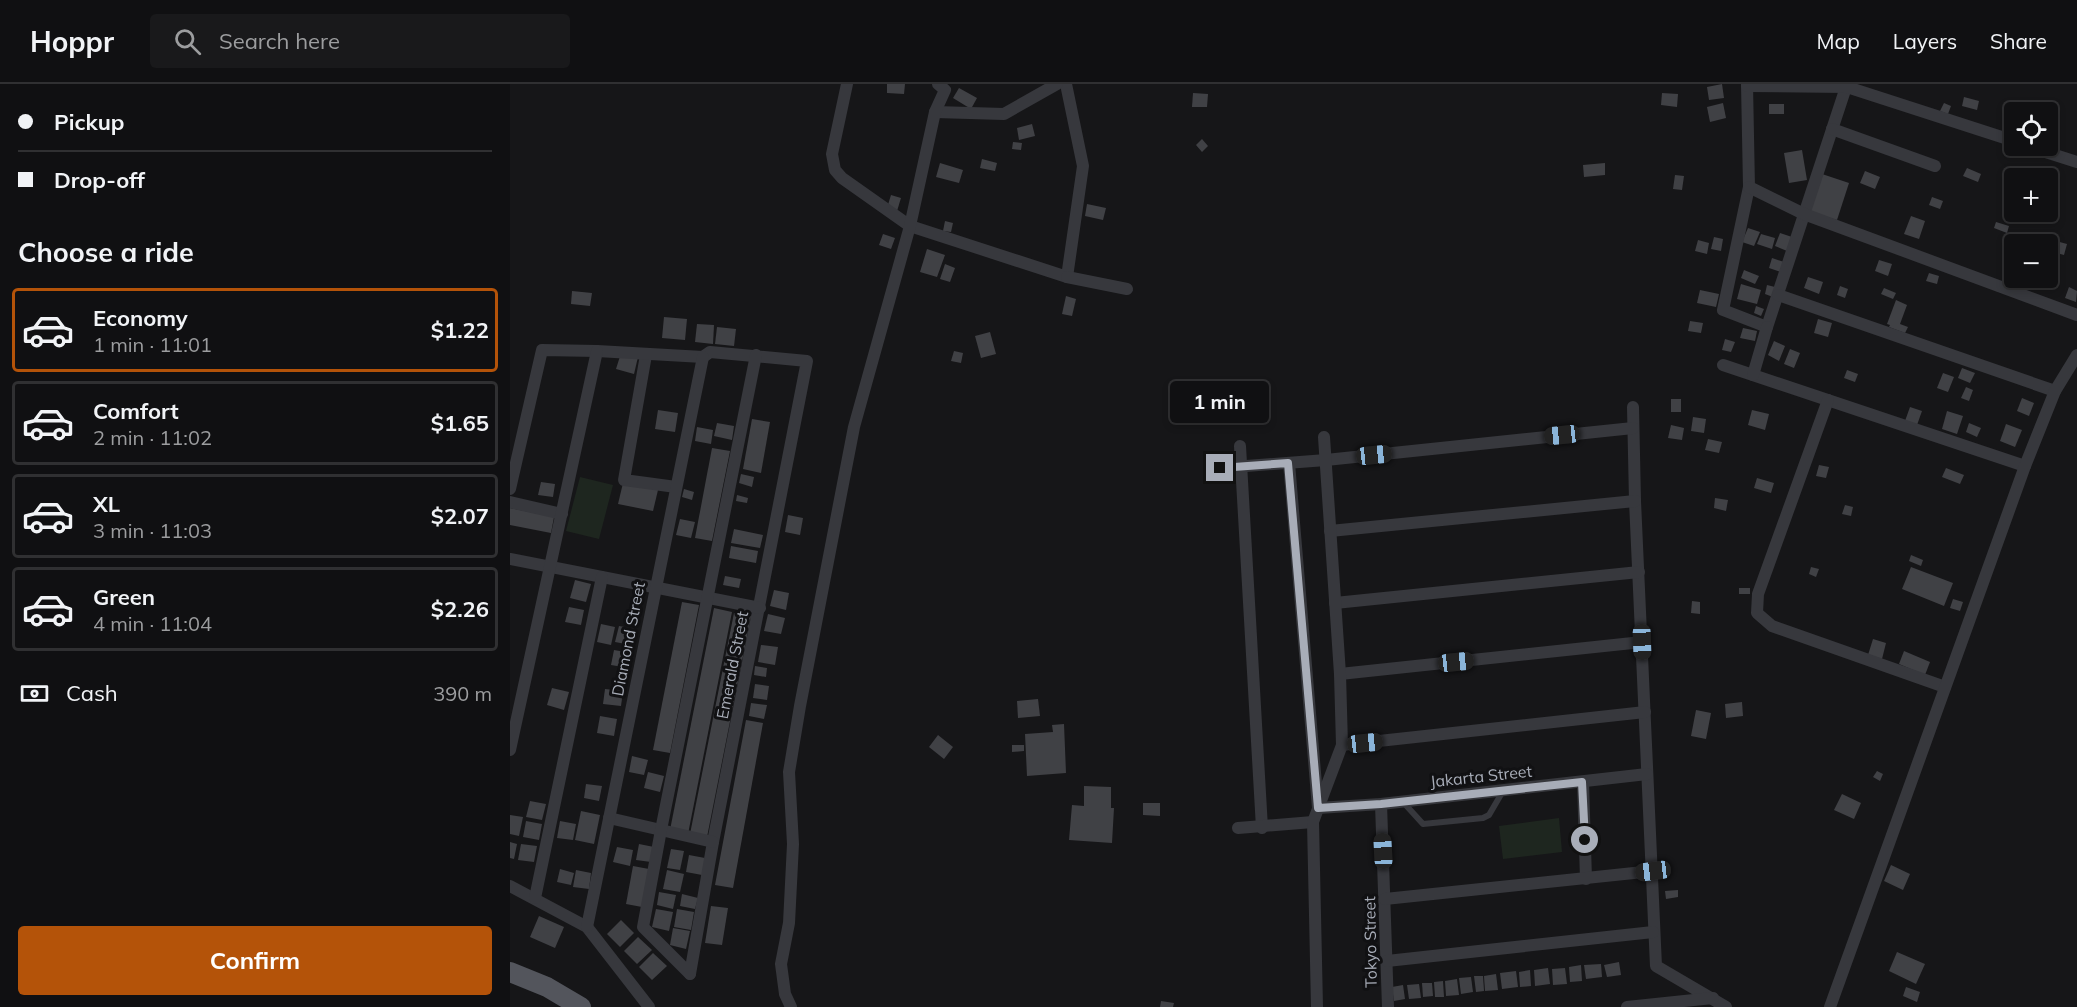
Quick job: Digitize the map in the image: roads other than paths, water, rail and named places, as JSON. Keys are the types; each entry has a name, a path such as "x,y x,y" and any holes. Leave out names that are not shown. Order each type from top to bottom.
{"main road":[{"path":"510,972 547,987 581,1007"}],"street":[{"path":"847,84 832,154 835,170 842,178 910,226 1067,277 1126,289"},
{"path":"935,112 1004,114 1057,84"},
{"path":"1066,84 1083,166 1067,277"},
{"path":"1767,327 1723,310 1749,187 1747,85 1847,85 2004,138"},
{"path":"1753,375 1847,85"},
{"path":"790,1007 785,994 781,964 789,923 793,844 789,772 800,706 854,427 910,226 935,112 944,86"},
{"path":"1832,129 1935,166"},
{"path":"2058,156 2077,162"},
{"path":"1749,187 1804,214 2077,315"},
{"path":"1778,295 2055,391"},
{"path":"510,489 542,350 703,357 710,352 756,355 661,830"},
{"path":"510,750 597,351"},
{"path":"646,355 624,480 676,487"},
{"name":"Emerald Street","path":"661,830 643,927 690,974 713,842 807,361 756,355"},
{"path":"1830,1007 2025,466 2055,391 2077,355"},
{"name":"Diamond Street","path":"587,927 703,357"},
{"path":"1723,365 2025,466"},
{"path":"1828,400 1758,594 1757,613 1772,627 1945,687"},
{"path":"1633,407 1635,501 1656,966 1726,1007"},
{"path":"1220,468 1326,460 1633,428"},
{"path":"1317,1007 1313,822 1342,745 1340,674 1324,437"},
{"path":"1240,447 1262,828"},
{"path":"1288,463 1318,808"},
{"path":"1330,531 1635,501"},
{"path":"510,502 562,514"},
{"path":"510,560 760,608"},
{"path":"1335,603 1639,572"},
{"path":"535,898 602,577"},
{"path":"1340,674 1642,642"},
{"path":"1342,745 1645,712"},
{"name":"Jakarta Street","path":"1318,808 1381,804 1647,774"},
{"path":"1582,782 1586,879"},
{"name":"Tokyo Street","path":"1381,804 1388,1007"},
{"path":"609,818 713,842"},
{"path":"1238,828 1262,828 1313,822"},
{"path":"1385,899 1653,871"},
{"path":"510,886 587,927 649,1007"},
{"path":"1387,961 1653,932"},
{"path":"1627,1007 1713,998"}],"lane":[{"path":"1402,801 1423,824 1483,818 1489,815 1503,790"}]}
